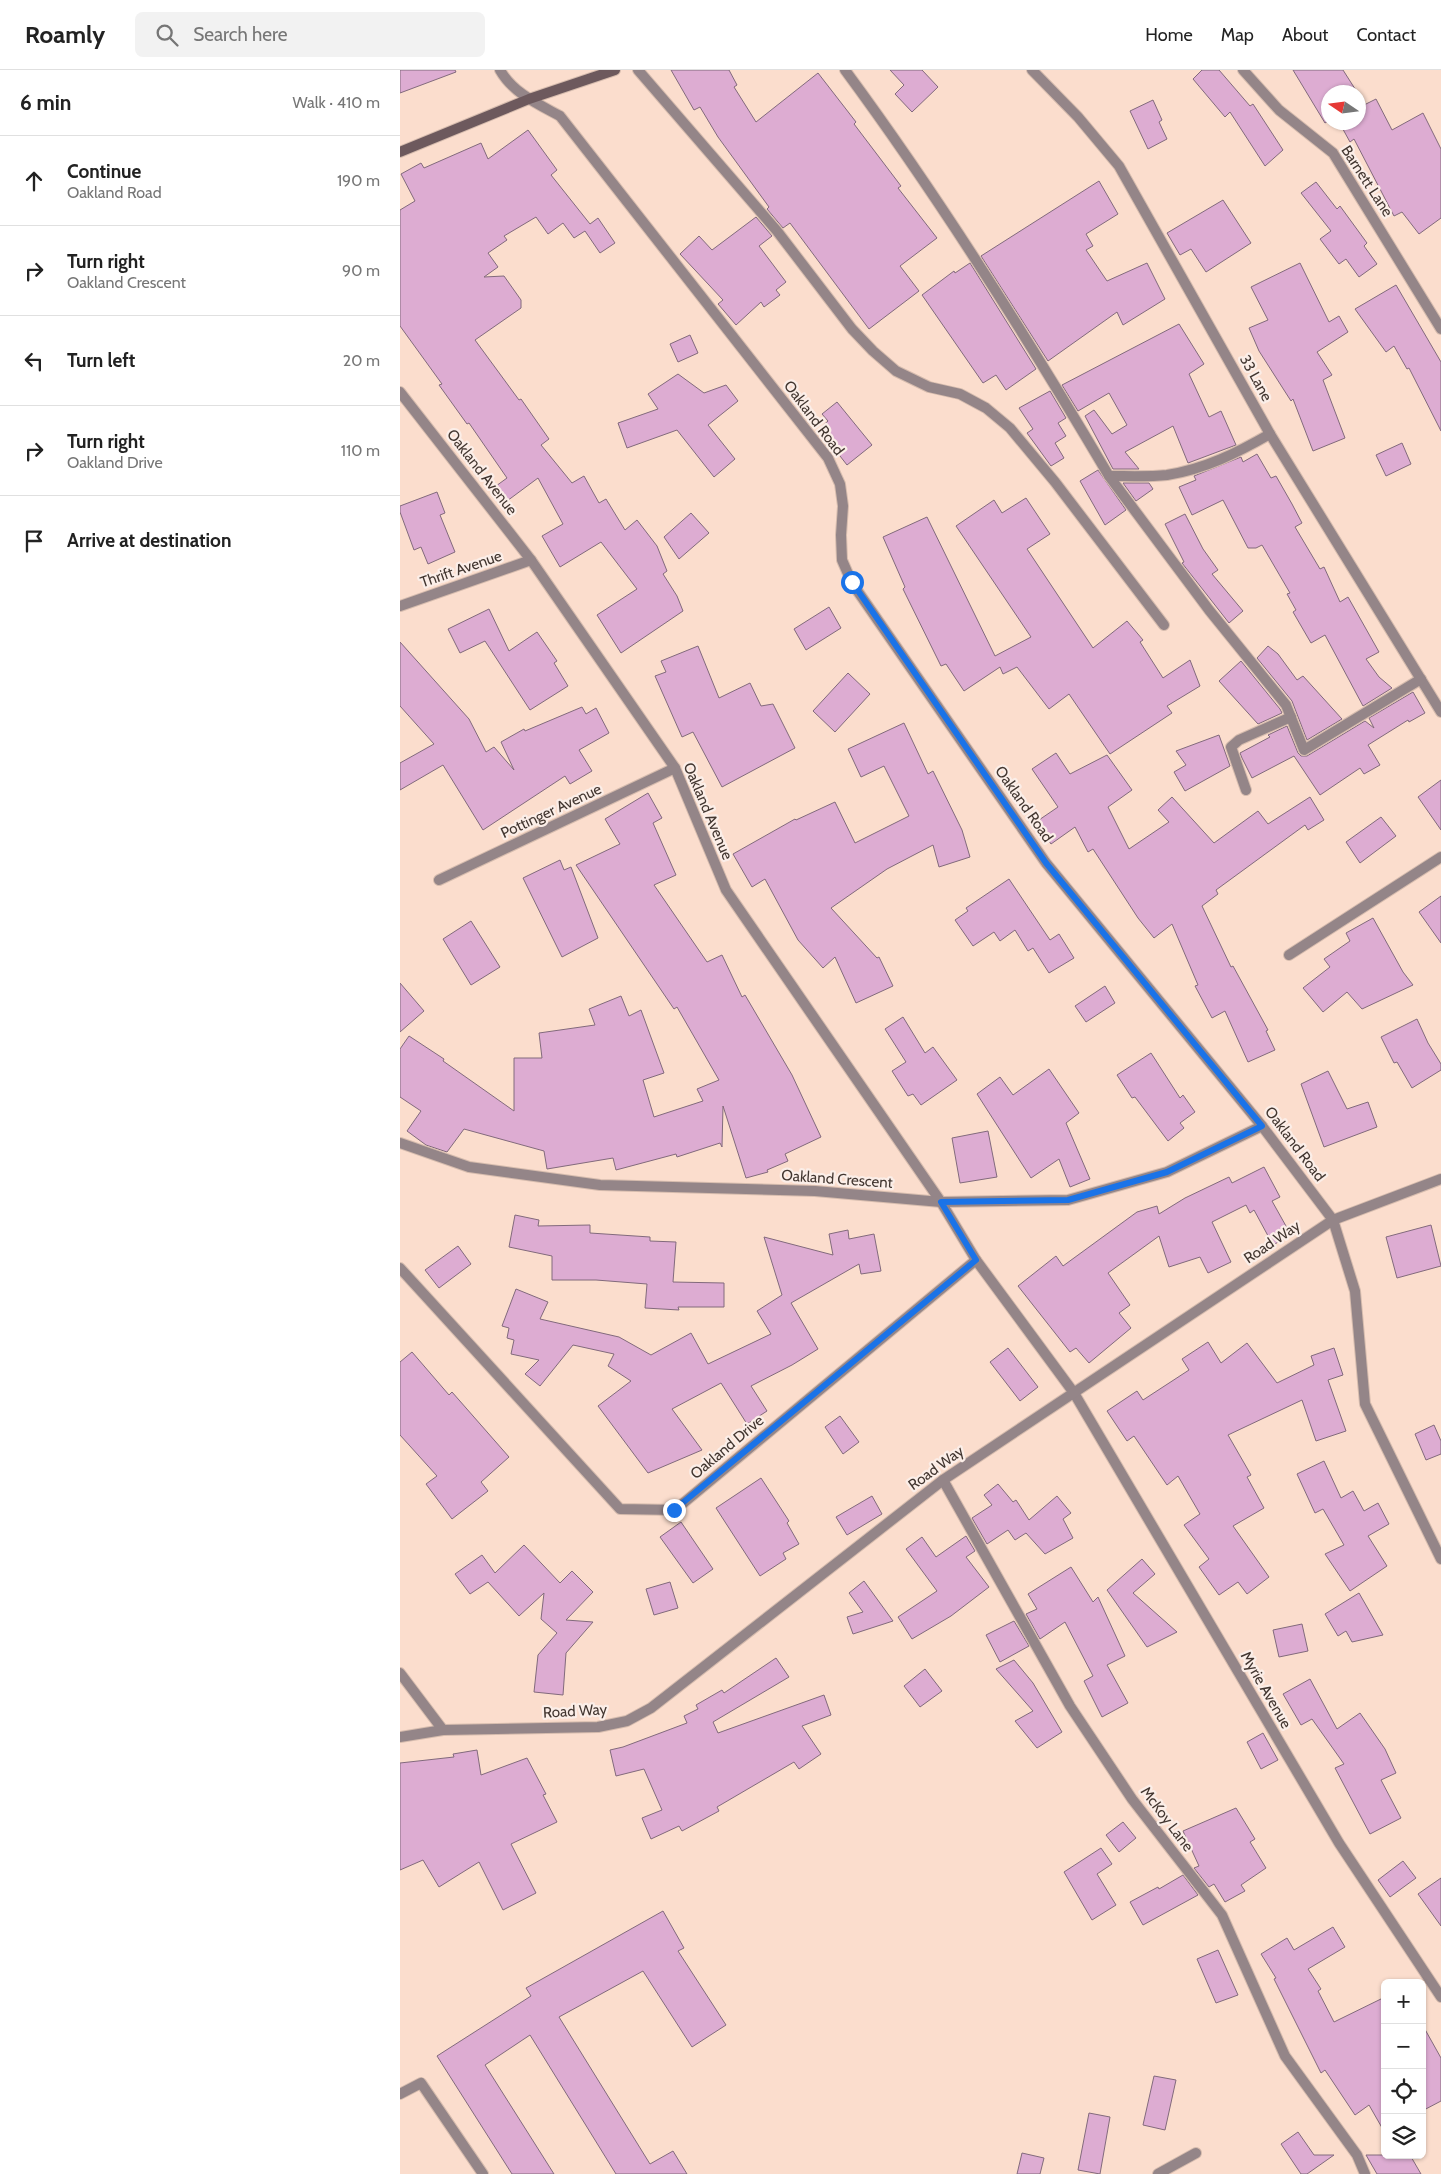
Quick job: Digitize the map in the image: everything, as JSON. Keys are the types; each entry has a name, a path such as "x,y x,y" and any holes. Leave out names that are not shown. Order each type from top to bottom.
{"main road":[{"path":"400,152 529,100 615,70"}],"street":[{"name":"Oakland Road","path":"500,70 506,81 529,100 560,116 828,458 840,484 843,506 842,560 852,582 1046,863 1262,1126 1333,1220 1355,1292 1365,1404 1441,1559"},
{"path":"638,70 777,231 852,329 873,351 896,371 929,387 960,394 986,408 1010,428 1055,482 1164,625"},
{"path":"845,70 904,149 1004,307 1036,352 1109,476 1209,610 1286,705 1304,750 1421,679"},
{"name":"33 Lane","path":"1032,70 1078,117 1119,166 1270,434 1441,712"},
{"name":"Barnett Lane","path":"1243,70 1279,110 1333,153 1441,329"},
{"name":"Oakland Avenue","path":"400,392 531,560 675,768 726,890 941,1202 976,1260"},
{"path":"1109,476 1165,475 1192,470 1227,458 1270,434"},
{"name":"Thrift Avenue","path":"400,606 531,560"},
{"path":"1246,790 1231,747 1238,740 1291,717"},
{"name":"Pottinger Avenue","path":"440,880 675,768"},
{"path":"1289,955 1441,857"},
{"name":"Oakland Crescent","path":"400,1143 469,1166 600,1185 816,1191 941,1202 1068,1200 1167,1172 1262,1126"},
{"name":"Road Way","path":"400,1737 443,1730 598,1727 627,1721 651,1708 943,1480 1074,1392 1333,1220 1441,1179"},
{"name":"Oakland Drive","path":"400,1268 620,1509 674,1510 976,1260"},
{"name":"Myrie Avenue","path":"976,1260 1074,1392 1339,1843 1441,1997"},
{"name":"McKoy Lane","path":"943,1480 1070,1706 1132,1799 1222,1916 1285,2056 1357,2155 1365,2174"},
{"path":"400,1673 443,1730"},
{"path":"400,2094 421,2083 483,2174"},
{"path":"1158,2174 1196,2153"}],"building":[{"path":"400,70 455,70 456,72 400,93"},
{"path":"671,70 729,70 737,85 734,87 756,122 818,73 856,122 854,124 901,186 898,188 937,238 900,266 919,291 869,329 790,223 783,228 767,209 769,207 718,137 700,107 694,110"},
{"path":"890,70 922,70 938,87 912,112 895,94 904,85"},
{"path":"1202,70 1219,70 1250,106 1253,104 1283,150 1265,166 1230,112 1225,117 1193,79"},
{"path":"1293,70 1343,70 1353,85 1321,85 1321,116"},
{"path":"1376,99 1392,130 1423,113 1441,149 1441,218 1419,234 1402,212 1394,216 1354,139 1350,142 1343,130 1366,130 1366,104"},
{"path":"1153,100 1162,120 1159,122 1167,139 1148,149 1130,111"},
{"path":"528,130 557,170 551,175 590,224 598,218 615,243 600,253 585,231 574,238 563,223 548,234 536,217 504,236 507,240 488,253 498,267 484,277 504,276 521,300 521,308 475,340 519,400 521,399 549,439 541,445 572,483 584,476 599,503 606,499 625,530 637,520 657,546 667,571 663,574 677,596 683,611 621,653 597,615 637,589 601,542 560,567 542,536 563,524 538,478 507,501 496,486 507,478 469,423 467,424 439,385 442,384 400,326 400,210 415,201 401,174 421,163 424,168 481,143 488,159"},
{"path":"1099,181 1118,214 1086,234 1093,246 1086,250 1107,281 1147,263 1165,299 1123,325 1117,312 1048,361 981,256"},
{"path":"1316,182 1337,209 1340,206 1367,243 1364,246 1377,264 1359,277 1346,259 1339,264 1320,239 1331,231 1301,193"},
{"path":"1223,200 1251,243 1206,272 1191,249 1180,255 1167,233"},
{"path":"756,217 772,236 759,246 786,282 776,290 780,295 764,307 761,302 736,325 718,304 723,300 680,254 699,236 712,250"},
{"path":"970,263 1036,369 1006,390 996,375 983,383 922,295 954,271 955,273"},
{"path":"1300,263 1329,322 1339,316 1348,332 1317,352 1332,375 1323,380 1345,438 1313,451 1293,399 1291,401 1259,351 1249,328 1268,320 1251,287"},
{"path":"1396,285 1441,362 1441,431 1409,368 1407,369 1394,346 1386,352 1355,309"},
{"path":"1179,324 1204,364 1189,374 1209,417 1221,411 1236,445 1188,463 1173,426 1125,452 1139,469 1113,469 1085,416 1094,410 1112,434 1127,425 1109,393 1078,411 1062,385"},
{"path":"690,335 698,353 678,362 670,344"},
{"path":"678,374 704,393 726,385 738,401 708,425 735,459 714,477 677,430 627,448 618,423 658,409 648,394"},
{"path":"1050,391 1066,418 1058,423 1066,436 1055,443 1064,458 1051,466 1027,433 1033,429 1019,408"},
{"path":"837,402 872,445 847,465 819,429 828,421 822,414"},
{"path":"1402,443 1411,464 1386,476 1376,455"},
{"path":"1257,454 1271,478 1276,476 1292,504 1302,523 1295,527 1320,569 1324,567 1340,602 1348,597 1379,652 1366,659 1379,677 1392,688 1363,706 1325,635 1311,643 1293,612 1296,610 1287,594 1290,593 1262,545 1256,548 1248,548 1223,500 1192,515 1179,487 1196,480 1194,476 1241,457 1243,462"},
{"path":"1098,470 1126,510 1105,525 1080,481"},
{"path":"1123,483 1149,483 1153,489 1136,501"},
{"path":"437,492 445,513 440,515 455,552 428,564 421,547 414,550 400,512 400,506"},
{"path":"1026,498 1050,534 1027,549 1093,648 1127,621 1143,640 1140,642 1163,678 1190,660 1200,686 1167,706 1172,713 1110,754 1069,694 1049,709 1017,667 1003,674 1000,667 964,691 946,664 941,666 903,589 905,587 883,537 927,517 995,656 1031,637 956,526 994,500 1002,513"},
{"path":"691,513 709,533 679,559 664,537"},
{"path":"1185,514 1203,549 1218,570 1212,574 1243,611 1229,623 1182,563 1184,562 1165,524"},
{"path":"829,607 841,628 806,650 794,629"},
{"path":"489,609 509,651 537,632 557,661 554,663 568,686 530,710 485,641 460,653 448,629"},
{"path":"400,642 469,719 486,752 494,747 514,770 501,742 524,729 525,731 582,707 586,714 596,708 609,733 579,750 592,771 570,784 565,776 483,830 443,765 400,790 400,763 434,744 400,706"},
{"path":"698,646 719,698 750,683 761,706 773,704 795,748 722,787 693,732 682,737 655,676 666,672 661,661"},
{"path":"1268,646 1278,654 1297,680 1303,676 1342,719 1307,740 1292,701 1257,658"},
{"path":"1241,661 1282,713 1258,724 1219,681"},
{"path":"848,673 870,694 835,732 813,711"},
{"path":"1413,692 1425,713 1409,722 1408,720 1368,745 1380,765 1364,774 1360,768 1320,795 1294,756 1252,778 1240,753 1270,737 1268,735 1287,726 1298,753 1301,756 1307,756 1365,721 1374,728 1369,718"},
{"path":"904,723 928,774 933,771 962,830 970,857 939,867 933,845 887,869 831,908 877,958 879,957 893,986 856,1003 835,957 823,968 798,940 765,879 752,887 733,854 795,819 835,802 855,843 909,816 884,766 861,777 848,749"},
{"path":"1219,735 1230,766 1185,791 1174,772 1186,765 1176,751"},
{"path":"1056,753 1070,774 1107,755 1132,790 1108,807 1129,849 1169,822 1158,810 1172,797 1214,843 1258,811 1268,824 1310,797 1324,820 1308,830 1305,825 1216,890 1218,894 1202,906 1231,967 1233,966 1268,1030 1266,1031 1275,1050 1248,1062 1225,1011 1212,1018 1195,986 1198,985 1172,924 1154,938 1138,918 1093,849 1088,852 1075,827 1051,844 1036,822 1058,807 1032,769"},
{"path":"1441,780 1441,830 1418,797"},
{"path":"648,793 662,818 653,823 676,875 654,885 707,962 722,955 742,997 745,995 792,1075 821,1137 785,1154 788,1161 767,1170 768,1172 746,1178 723,1106 722,1147 720,1143 677,1157 676,1154 616,1170 613,1158 547,1169 544,1151 464,1129 447,1152 426,1145 407,1131 421,1111 400,1097 400,1049 409,1036 444,1059 443,1061 514,1111 514,1058 542,1058 539,1033 595,1025 589,1009 621,996 629,1016 641,1010 664,1073 643,1080 654,1117 703,1101 697,1089 719,1080 677,1007 674,1009 576,865 620,844 605,819"},
{"path":"1381,817 1396,836 1360,863 1346,842"},
{"path":"560,860 564,870 571,867 598,938 562,957 523,878"},
{"path":"1009,879 1050,940 1059,934 1074,958 1049,973 1033,948 1028,951 1015,930 1000,941 994,932 973,946 955,920 968,911 966,908"},
{"path":"1441,896 1441,943 1419,912"},
{"path":"1373,918 1403,972 1413,985 1362,1009 1347,992 1323,1012 1303,988 1330,967 1324,959 1350,941 1346,933"},
{"path":"471,921 500,967 471,985 443,939"},
{"path":"400,983 424,1011 400,1032"},
{"path":"1105,986 1115,1003 1086,1022 1075,1006"},
{"path":"903,1017 925,1053 933,1047 957,1080 921,1105 913,1094 908,1096 892,1071 906,1062 885,1029"},
{"path":"1417,1019 1428,1043 1441,1064 1441,1070 1412,1088 1397,1062 1394,1063 1381,1037"},
{"path":"1151,1053 1180,1098 1183,1095 1195,1112 1180,1123 1184,1128 1168,1141 1135,1097 1132,1098 1117,1075"},
{"path":"1049,1069 1079,1113 1066,1123 1090,1179 1070,1187 1059,1159 1031,1178 977,1094 1000,1077 1013,1095"},
{"path":"1328,1071 1347,1109 1368,1102 1377,1127 1324,1147 1301,1084"},
{"path":"988,1131 997,1177 960,1183 952,1138"},
{"path":"1264,1167 1280,1197 1272,1201 1291,1235 1273,1245 1254,1210 1250,1213 1246,1205 1212,1222 1231,1262 1208,1273 1200,1257 1169,1267 1159,1236 1108,1273 1130,1305 1119,1313 1131,1328 1089,1363 1076,1348 1070,1352 1018,1286 1056,1256 1063,1266 1137,1212 1157,1206 1159,1214 1185,1198 1229,1177 1232,1183"},
{"path":"515,1215 539,1220 538,1226 590,1225 590,1233 650,1237 650,1241 676,1242 673,1282 724,1283 724,1307 678,1307 679,1310 645,1308 647,1284 596,1280 552,1280 552,1256 509,1247"},
{"path":"1431,1225 1441,1266 1397,1278 1386,1237"},
{"path":"848,1230 849,1239 874,1234 881,1271 861,1274 859,1264 791,1303 818,1349 751,1386 767,1411 747,1424 721,1383 672,1409 702,1450 648,1473 598,1406 631,1381 608,1366 614,1354 573,1345 540,1386 525,1374 539,1360 511,1354 514,1340 507,1338 509,1328 502,1326 516,1289 548,1302 540,1319 619,1337 651,1355 691,1333 708,1364 771,1334 757,1311 782,1295 764,1237 833,1255 829,1234"},
{"path":"458,1246 471,1264 439,1288 425,1270"},
{"path":"1208,1342 1221,1363 1247,1343 1277,1383 1314,1365 1311,1356 1334,1348 1343,1375 1328,1380 1346,1431 1316,1441 1302,1400 1228,1435 1251,1475 1247,1477 1264,1508 1233,1526 1269,1577 1247,1594 1238,1582 1219,1595 1199,1567 1209,1559 1184,1525 1200,1514 1178,1476 1167,1485 1134,1436 1127,1441 1107,1411 1137,1391 1143,1400 1189,1370 1182,1359"},
{"path":"1008,1348 1038,1387 1020,1401 990,1362"},
{"path":"412,1352 449,1395 452,1392 509,1457 481,1482 488,1491 452,1519 426,1484 437,1476 400,1435 400,1362"},
{"path":"840,1416 859,1442 843,1454 825,1427"},
{"path":"1434,1425 1441,1441 1441,1454 1426,1460 1415,1434"},
{"path":"1324,1461 1341,1498 1353,1491 1364,1511 1378,1503 1389,1524 1368,1536 1387,1566 1350,1591 1325,1554 1344,1545 1323,1509 1315,1513 1297,1474"},
{"path":"761,1478 789,1521 787,1523 799,1544 783,1553 786,1559 760,1576 716,1508"},
{"path":"998,1484 1013,1502 1016,1500 1029,1520 1057,1496 1071,1513 1063,1519 1073,1538 1045,1554 1026,1533 1015,1540 1008,1530 987,1544 972,1518 992,1505 984,1495"},
{"path":"872,1496 882,1514 847,1535 836,1517"},
{"path":"681,1522 713,1569 693,1583 660,1537"},
{"path":"966,1536 975,1551 966,1557 989,1587 951,1616 912,1639 898,1617 937,1591 906,1549 922,1537 936,1557"},
{"path":"524,1545 560,1583 572,1571 593,1592 566,1620 593,1622 566,1653 563,1695 534,1692 538,1655 557,1633 541,1619 544,1593 519,1616 488,1582 470,1594 455,1574 482,1555 495,1573"},
{"path":"1142,1559 1155,1574 1133,1593 1177,1632 1147,1647 1107,1590"},
{"path":"1071,1567 1093,1602 1098,1597 1125,1656 1107,1665 1128,1703 1102,1717 1084,1681 1093,1676 1065,1622 1040,1639 1026,1614 1037,1609 1028,1594"},
{"path":"864,1581 893,1621 853,1634 847,1617 863,1612 849,1593"},
{"path":"670,1582 678,1608 654,1615 646,1589"},
{"path":"1359,1593 1383,1635 1352,1642 1346,1631 1338,1636 1325,1614"},
{"path":"1014,1621 1029,1646 1000,1662 986,1635"},
{"path":"1302,1624 1308,1651 1279,1657 1273,1630"},
{"path":"776,1658 789,1677 713,1722 718,1733 824,1695 831,1715 802,1726 821,1754 799,1769 794,1762 717,1807 719,1811 682,1831 679,1826 651,1839 642,1818 662,1810 644,1769 616,1776 610,1750 687,1723 684,1716 698,1709 696,1705 722,1690 724,1693"},
{"path":"1014,1660 1033,1683 1062,1732 1037,1748 1015,1721 1033,1711 996,1669"},
{"path":"925,1669 942,1691 920,1707 904,1686"},
{"path":"1310,1679 1337,1729 1360,1713 1385,1749 1396,1773 1381,1780 1401,1818 1370,1834 1335,1768 1344,1764 1312,1719 1301,1725 1283,1694"},
{"path":"1263,1733 1278,1760 1261,1769 1247,1742"},
{"path":"477,1750 481,1775 527,1758 546,1794 543,1795 557,1822 511,1844 536,1893 503,1910 479,1862 439,1887 423,1860 400,1870 400,1763 454,1757 453,1754"},
{"path":"1236,1808 1255,1839 1250,1842 1266,1868 1241,1885 1245,1891 1225,1902 1214,1884 1209,1887 1194,1868 1199,1866 1183,1831"},
{"path":"1123,1822 1136,1838 1119,1852 1106,1835"},
{"path":"1101,1848 1112,1864 1097,1874 1116,1905 1092,1920 1064,1872"},
{"path":"1403,1861 1416,1878 1390,1897 1378,1880"},
{"path":"1183,1875 1198,1895 1143,1925 1130,1902 1158,1887 1159,1889"},
{"path":"1441,1878 1441,1926 1418,1894"},
{"path":"663,1911 684,1948 678,1951 726,2025 692,2047 643,1971 559,2017 650,2164 673,2151 687,2174 616,2174 530,2035 485,2065 554,2174 512,2174 437,2056 531,1996 526,1988"},
{"path":"1333,1927 1345,1947 1308,1969 1321,1989 1318,1991 1334,2022 1381,1999 1381,2126 1369,2105 1355,2115 1325,2070 1321,2073 1274,1979 1276,1978 1261,1954 1287,1938 1294,1950"},
{"path":"1218,1950 1238,1995 1216,2003 1197,1959"},
{"path":"1426,2031 1441,2058 1441,2101 1426,2109"},
{"path":"1154,2076 1176,2080 1165,2130 1143,2125"},
{"path":"1089,2113 1110,2117 1100,2174 1078,2170"},
{"path":"1298,2132 1314,2155 1334,2155 1307,2174 1301,2174 1281,2144"},
{"path":"1022,2153 1044,2158 1040,2174 1017,2174"},
{"path":"1366,2155 1381,2155 1381,2159 1412,2159 1421,2174 1377,2174"}],"route":[{"path":"674,1510 976,1260 941,1202 1068,1200 1167,1172 1262,1126 1046,863 852,582"}]}
